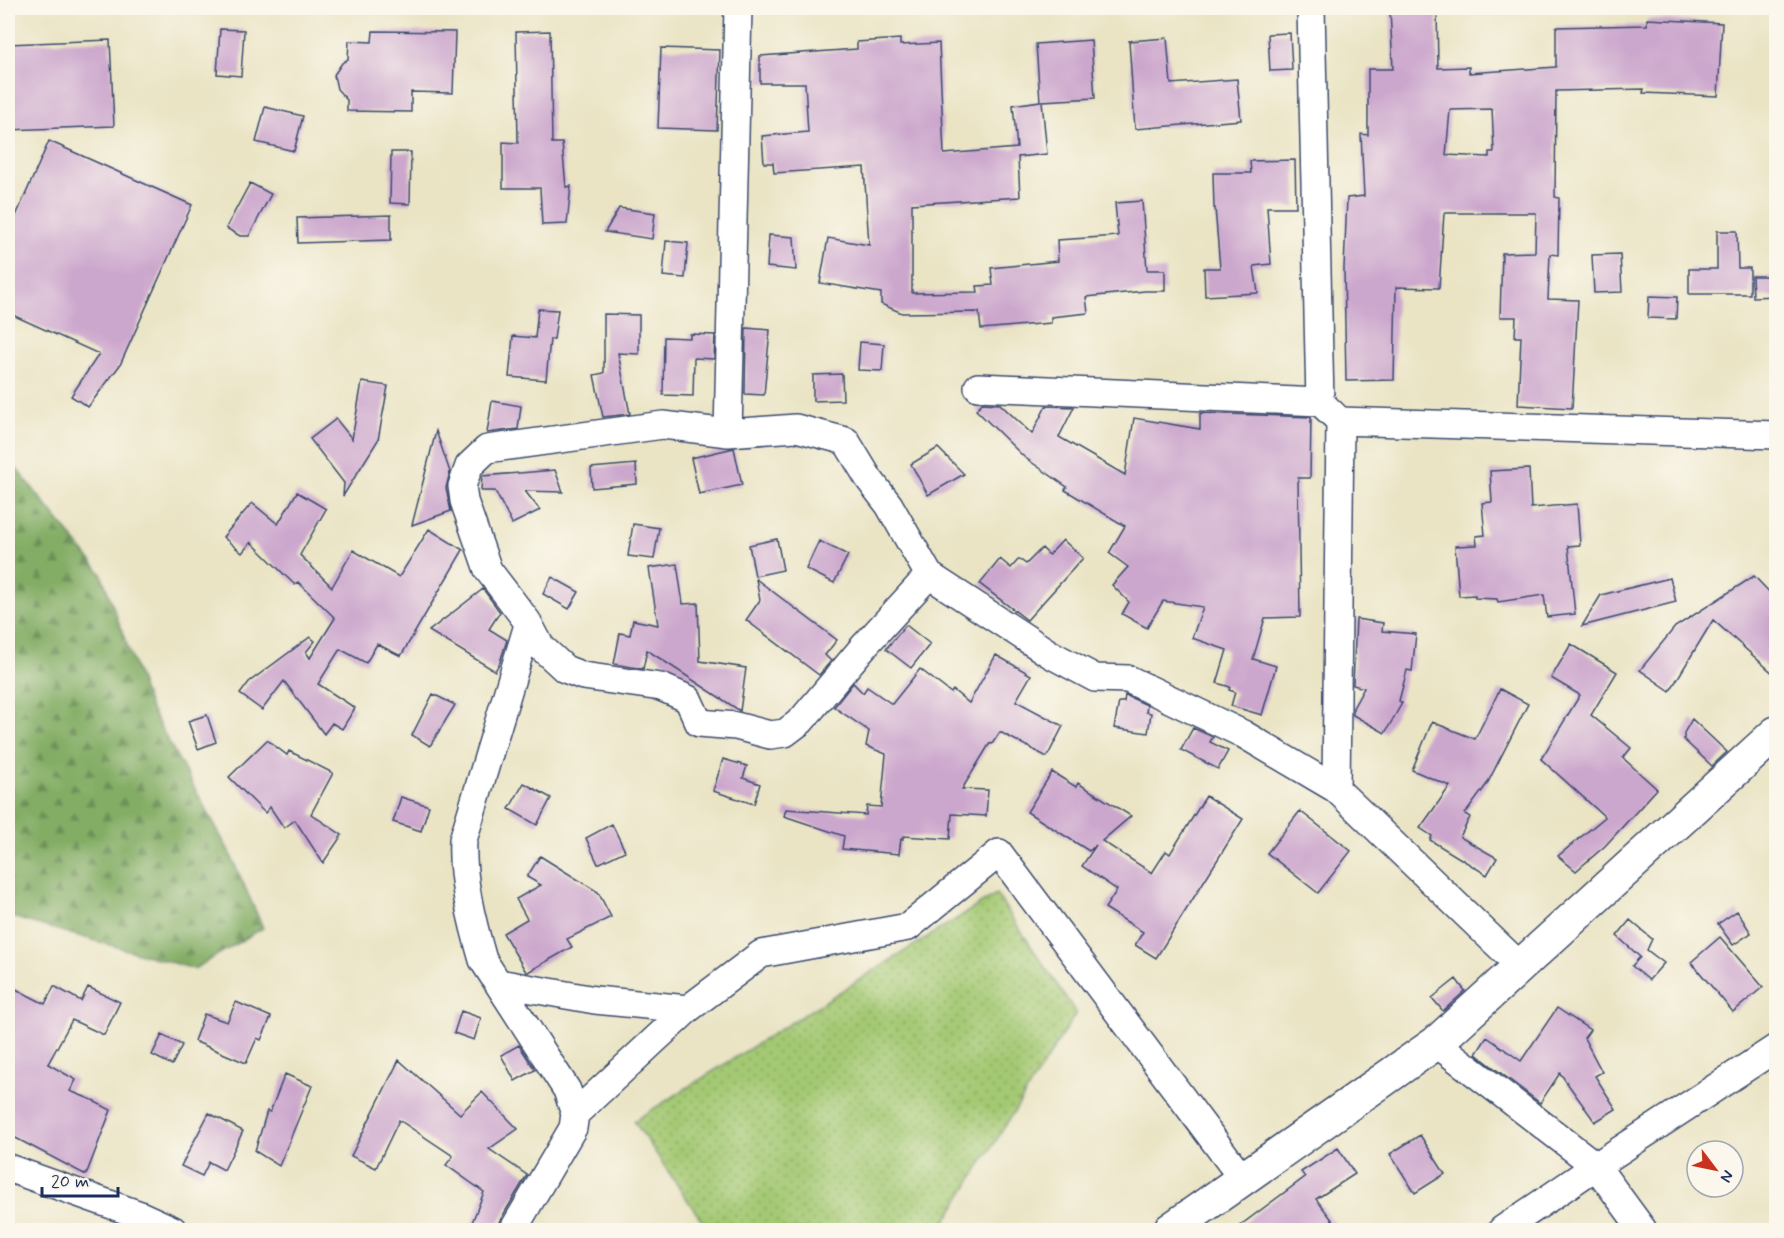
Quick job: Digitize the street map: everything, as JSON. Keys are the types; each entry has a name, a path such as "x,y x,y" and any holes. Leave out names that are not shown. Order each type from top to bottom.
{"street":[{"path":"728,434 738,8"},
{"path":"1311,8 1320,402"},
{"path":"978,387 1320,402 1340,421 1776,435"},
{"path":"1336,789 1340,421"},
{"path":"929,575 865,645 801,721 785,733 770,735 736,726 699,723 688,699 661,687 583,676 565,669 552,659 541,647 488,570 464,501 462,486 469,466 487,449 663,425 728,434 796,428 846,441 889,505 929,575 1050,654 1095,678 1128,679 1243,734 1336,789 1520,966"},
{"path":"513,1230 573,1128 575,1114 567,1090 483,960 476,937 462,862 463,840 528,625"},
{"path":"1170,1230 1436,1043 1776,733"},
{"path":"575,1114 688,1010 761,954 908,927 999,852 1242,1178"},
{"path":"498,983 595,1000 688,1010"},
{"path":"1436,1043 1596,1166 1643,1230"},
{"path":"1502,1230 1776,1048"},
{"path":"8,1168 140,1215 173,1230"}],"green space":[{"path":"8,458 101,573 149,706 229,851 263,928 194,969 8,916"},
{"path":"996,894 1076,1013 940,1230 708,1230 634,1121"}],"building":[{"path":"1437,9 1438,68 1469,67 1469,73 1556,67 1556,27 1647,25 1647,19 1722,23 1718,96 1643,93 1644,89 1556,91 1555,197 1559,198 1558,255 1550,254 1548,299 1578,300 1572,408 1518,405 1521,337 1515,337 1516,317 1500,317 1502,253 1535,252 1536,213 1444,213 1439,288 1396,287 1394,380 1346,381 1344,268 1347,198 1364,196 1361,134 1368,135 1368,69 1393,69 1390,10","holes":["1492,109 1494,152 1489,152 1489,157 1446,155 1450,110"]},
{"path":"220,29 244,30 241,76 217,74"},
{"path":"373,31 455,32 453,93 411,92 411,112 347,111 347,100 337,89 334,75 342,63 348,59 349,41 372,42"},
{"path":"550,31 552,143 562,143 566,187 571,186 567,224 542,225 540,188 503,188 503,142 518,143 516,32"},
{"path":"1290,33 1292,70 1270,71 1268,34"},
{"path":"1167,38 1171,84 1237,79 1241,120 1135,129 1129,41"},
{"path":"900,39 900,45 939,43 944,154 1017,148 1013,105 1040,101 1036,44 1091,40 1095,98 1042,101 1047,154 1018,157 1020,197 912,204 912,293 978,292 977,286 993,285 991,268 1058,261 1057,240 1118,236 1115,203 1142,201 1147,270 1165,270 1165,291 1086,297 1088,313 1051,317 1051,323 981,329 979,312 902,313 881,304 881,293 820,283 828,238 869,245 864,167 774,173 773,163 764,163 762,136 808,132 805,83 760,83 760,56 857,49 857,42"},
{"path":"110,40 114,126 8,130 8,44"},
{"path":"661,48 720,50 717,130 658,128"},
{"path":"265,107 303,116 294,151 256,142"},
{"path":"49,141 192,205 120,365 88,407 71,396 99,354 8,313 8,234"},
{"path":"391,152 411,152 410,204 390,203"},
{"path":"1295,160 1296,207 1267,207 1271,264 1254,266 1258,293 1205,296 1204,268 1220,268 1213,173 1251,173 1250,161"},
{"path":"250,183 271,194 249,236 240,236 226,228"},
{"path":"619,208 655,213 652,239 605,232"},
{"path":"391,215 391,240 298,243 297,218"},
{"path":"1717,231 1737,231 1738,268 1750,268 1750,294 1689,294 1689,269 1717,269"},
{"path":"769,235 794,237 796,270 767,267"},
{"path":"666,241 688,243 685,278 663,276"},
{"path":"1620,254 1622,292 1594,293 1592,255"},
{"path":"1752,276 1776,276 1776,296 1753,297"},
{"path":"1649,296 1677,297 1676,319 1648,318"},
{"path":"538,309 558,310 554,339 550,339 546,380 509,377 513,336 535,338"},
{"path":"604,314 639,315 639,354 618,353 630,414 603,417 594,375 604,373"},
{"path":"746,328 770,330 764,395 745,394"},
{"path":"690,334 715,335 714,359 694,358 693,396 663,395 664,337 690,338"},
{"path":"860,342 884,344 882,371 858,370"},
{"path":"842,374 843,400 813,401 813,375"},
{"path":"362,382 388,386 378,440 343,496 344,483 310,439 336,419 352,439"},
{"path":"492,401 521,406 518,429 487,433"},
{"path":"982,403 1000,404 1032,434 1046,406 1074,407 1059,437 1125,475 1134,418 1200,429 1200,413 1311,417 1310,478 1298,478 1300,617 1265,618 1253,659 1276,666 1262,715 1231,706 1235,692 1229,690 1230,687 1217,683 1227,650 1192,638 1203,607 1163,601 1147,628 1122,614 1129,602 1112,585 1128,567 1109,553 1125,526 1065,490 1067,487 1024,457 976,410"},
{"path":"436,431 450,472 446,488 451,511 412,525"},
{"path":"734,448 742,485 699,494 691,458"},
{"path":"938,448 964,474 928,495 911,464"},
{"path":"636,464 637,484 592,488 591,468"},
{"path":"1529,469 1531,508 1577,504 1580,545 1568,546 1575,614 1547,617 1544,595 1498,602 1497,599 1475,598 1475,595 1459,596 1455,546 1477,545 1476,536 1485,535 1482,503 1492,502 1490,471"},
{"path":"555,470 563,492 525,491 540,510 512,524 495,491 481,491 482,476"},
{"path":"297,492 326,509 300,555 332,587 353,550 399,577 429,529 463,550 401,656 377,644 366,663 340,649 318,684 355,708 342,729 332,723 324,734 284,681 262,710 240,694 249,682 310,637 315,641 306,652 310,658 335,618 298,582 295,585 251,542 242,553 223,537 252,503 278,524"},
{"path":"633,524 659,528 654,559 628,556"},
{"path":"777,539 783,570 755,576 749,545"},
{"path":"1063,540 1083,558 1027,620 980,584 1000,559 1011,568 1019,559 1026,564 1042,548 1049,555"},
{"path":"819,541 848,555 834,583 806,569"},
{"path":"677,564 683,604 698,603 700,661 746,668 740,711 647,650 643,669 614,664 620,633 630,635 633,620 658,625 649,568"},
{"path":"1754,576 1776,599 1776,676 1713,620 1670,691 1640,670 1675,627"},
{"path":"552,577 579,592 569,609 543,594"},
{"path":"1670,578 1676,602 1582,626 1601,595"},
{"path":"756,579 837,640 825,655 831,661 819,675 746,620 760,600"},
{"path":"483,589 500,612 489,629 507,640 495,671 429,631"},
{"path":"1356,619 1383,623 1382,631 1416,634 1412,671 1407,670 1399,701 1402,703 1385,733 1353,715 1353,708 1364,688 1353,685"},
{"path":"906,625 930,644 911,668 886,649"},
{"path":"1571,644 1617,672 1591,715 1631,748 1623,758 1657,789 1605,846 1576,871 1558,856 1605,817 1541,759 1580,695 1551,678"},
{"path":"996,655 1031,675 1016,701 1063,726 1047,757 1000,732 992,744 990,743 962,789 988,790 986,816 952,814 950,839 903,836 899,854 842,849 844,836 784,816 786,809 866,815 867,806 881,807 886,754 866,746 869,731 834,707 853,683 863,693 867,687 892,704 920,669 951,693 953,690 969,703"},
{"path":"1500,689 1528,704 1487,784 1465,814 1470,817 1460,837 1497,858 1487,875 1430,840 1432,836 1420,828 1450,786 1412,770 1432,722 1475,739"},
{"path":"433,694 455,705 430,746 412,735"},
{"path":"1125,695 1147,705 1146,712 1151,713 1148,733 1114,728 1119,702 1124,702"},
{"path":"207,715 216,742 198,749 188,721"},
{"path":"1692,719 1727,752 1712,766 1684,740 1684,733"},
{"path":"1193,728 1213,737 1210,742 1228,751 1218,769 1181,750"},
{"path":"267,740 287,755 289,751 333,773 311,814 342,835 323,863 295,820 284,828 270,807 265,813 229,777"},
{"path":"723,759 747,766 743,778 760,784 754,804 713,791"},
{"path":"1052,772 1076,787 1078,783 1131,816 1102,841 1152,873 1166,851 1170,854 1206,796 1243,819 1156,958 1135,945 1143,932 1105,908 1117,890 1082,866 1096,845 1089,851 1027,812"},
{"path":"524,783 551,798 537,825 509,809"},
{"path":"401,797 429,806 421,831 393,822"},
{"path":"1300,811 1351,851 1318,893 1267,853"},
{"path":"612,824 625,851 598,864 586,838"},
{"path":"540,856 598,892 611,917 567,939 572,947 526,972 503,933 527,919 516,899 541,885 527,877"},
{"path":"1737,911 1751,933 1733,945 1718,924"},
{"path":"1630,920 1652,939 1647,950 1664,963 1649,980 1632,966 1640,957 1617,936"},
{"path":"1720,937 1763,987 1733,1012 1691,962"},
{"path":"1456,979 1465,991 1443,1011 1432,998"},
{"path":"8,985 45,1004 54,986 81,1001 88,987 120,1002 104,1035 72,1020 48,1064 76,1080 70,1091 111,1110 86,1175 8,1134"},
{"path":"236,1002 271,1017 261,1040 257,1038 246,1063 194,1041 204,1014 227,1022"},
{"path":"1557,1008 1590,1030 1584,1038 1602,1072 1595,1076 1616,1109 1595,1122 1560,1073 1540,1103 1476,1054 1487,1037 1521,1061"},
{"path":"461,1011 481,1018 474,1040 454,1033"},
{"path":"162,1035 182,1045 172,1065 152,1055"},
{"path":"519,1045 535,1070 515,1081 501,1055"},
{"path":"399,1060 460,1114 482,1092 518,1129 489,1149 527,1175 499,1222 497,1230 469,1230 484,1192 446,1165 453,1156 399,1120 376,1168 351,1156"},
{"path":"285,1074 312,1086 279,1166 255,1151 267,1111 270,1112"},
{"path":"209,1113 243,1131 224,1170 209,1162 202,1176 181,1166"},
{"path":"1420,1135 1445,1174 1415,1193 1390,1154"},
{"path":"1338,1148 1355,1174 1316,1199 1340,1230 1234,1230 1305,1177 1301,1172"}]}
